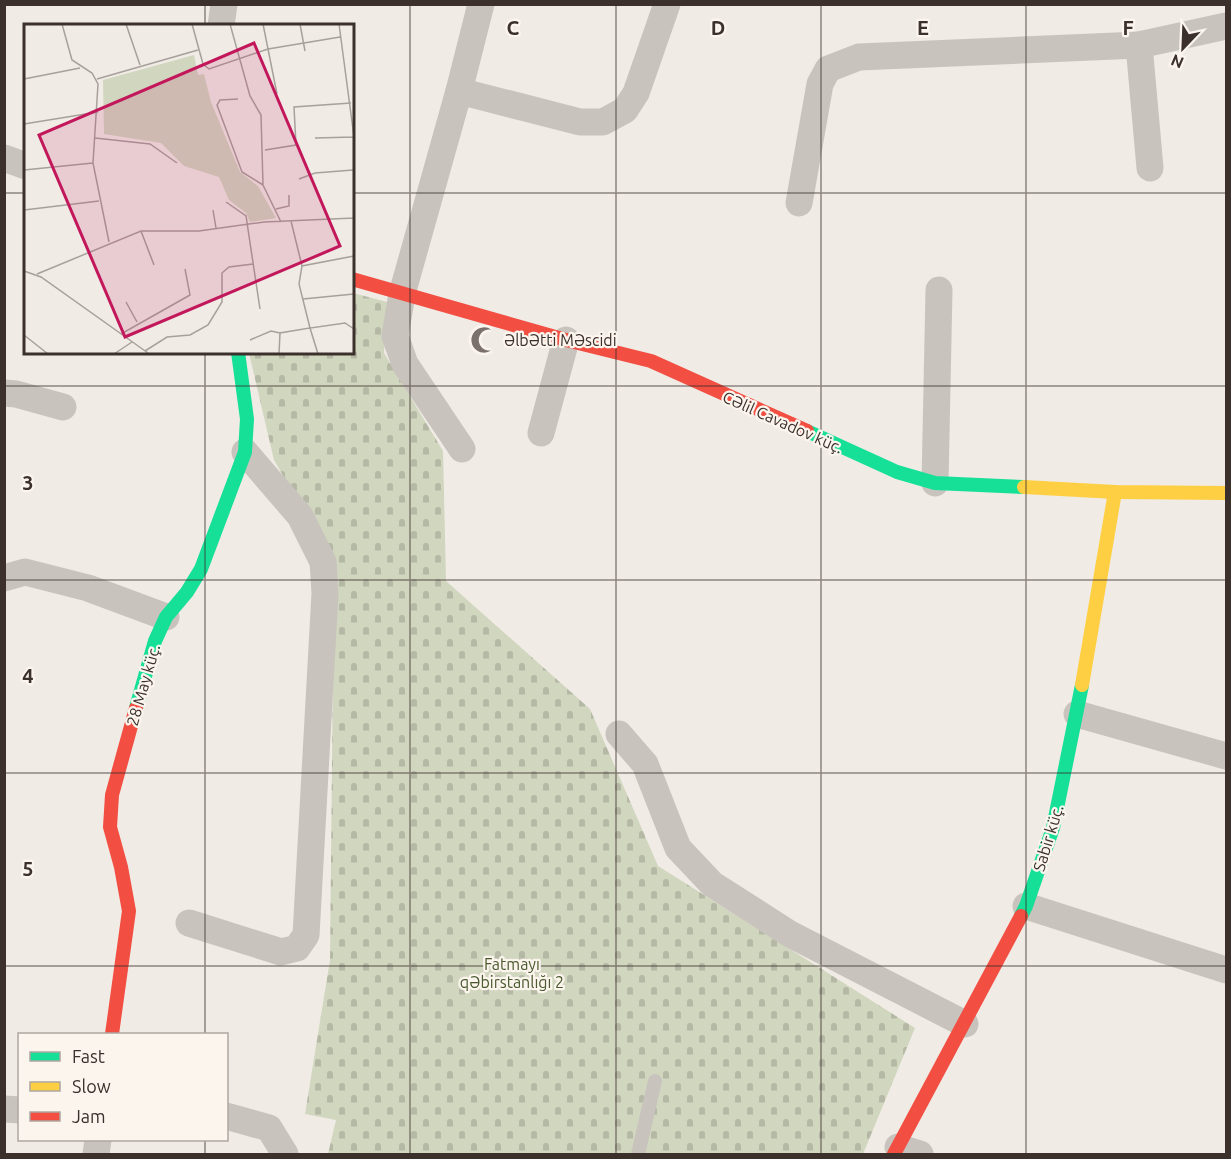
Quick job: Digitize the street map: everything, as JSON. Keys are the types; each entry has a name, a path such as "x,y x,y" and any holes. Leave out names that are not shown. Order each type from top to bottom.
{"street":[{"path":"221,24 224,4"},
{"path":"462,449 405,364 396,336 402,294 481,4"},
{"path":"459,91 580,122 603,122 625,110 636,93 667,4"},
{"path":"799,203 820,84 828,69 859,57 1140,45 1227,26"},
{"path":"1140,45 1150,168"},
{"path":"4,158 24,165"},
{"name":"Cəlil Cavadov küç.","path":"354,280 566,340 651,361 897,472 935,483 1115,492 1227,493"},
{"path":"935,483 939,290"},
{"path":"541,433 566,340"},
{"name":"28 May küç.","path":"112,1033 129,910 110,826 112,795 155,641 166,617 187,592 201,569 245,452 247,419 238,354"},
{"path":"4,393 63,407"},
{"path":"189,923 281,952 297,948 306,935 325,593 323,562 300,516 245,452"},
{"name":"Sabir küç.","path":"904,1152 965,1024 1026,906 1053,828 1077,714 1115,492"},
{"path":"4,578 25,572 88,588 166,617"},
{"path":"1077,714 1227,756"},
{"path":"619,734 645,764 678,848 712,884 790,934 965,1024"},
{"path":"1026,906 1227,970"},
{"path":"228,1117 269,1128 285,1155"}],"lane":[{"path":"638,1155 655,1081"}],"green space":[{"name":"Fatmayı qəbirstanlığı 2","path":"354,293 387,302 384,353 443,451 446,581 590,709 658,866 915,1028 863,1154 328,1154 336,1120 305,1114 330,960 334,564 274,460 249,354 354,354"}],"traffic: fast":[{"path":"136,708 155,641 166,617 187,592 201,569 245,452 247,419 238,354"},
{"path":"807,431 897,472 935,483 1024,487"},
{"path":"1021,916 1053,828 1082,685"}],"traffic: slow":[{"path":"1024,487 1115,492 1226,493"},
{"path":"1082,685 1115,492"}],"traffic: jam":[{"path":"354,280 566,340 651,361 807,431"},
{"path":"112,1033 129,911 121,867 110,827 112,795 136,708"},
{"path":"894,1154 1021,916"}],"place":[{"name":"Əlbətti Məscidi","path":"484,340"}]}
